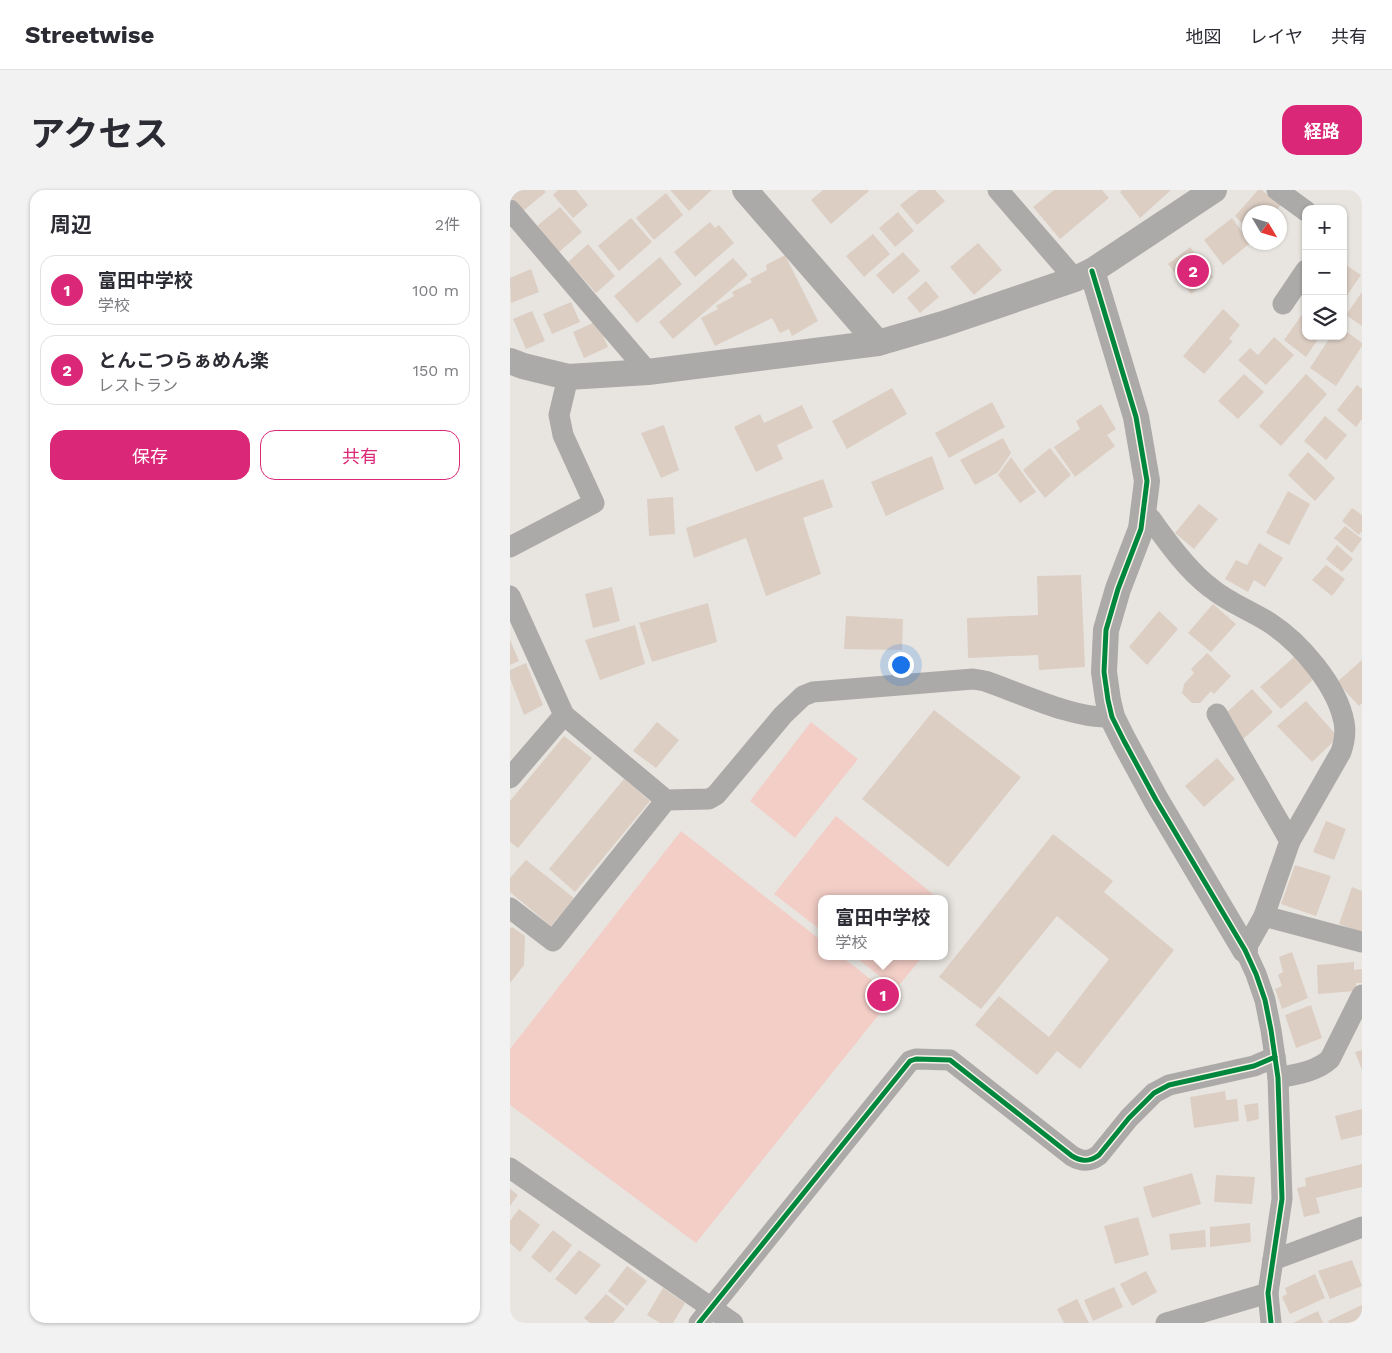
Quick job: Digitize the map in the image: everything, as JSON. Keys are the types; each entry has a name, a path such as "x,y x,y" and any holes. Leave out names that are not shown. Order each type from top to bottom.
{"street":[{"path":"746,190 878,343"},
{"path":"998,190 1084,275 1136,417 1147,481 1144,514 1141,529 1118,590 1106,630 1104,672 1112,717 1156,800 1244,950 1256,974 1272,1030 1278,1078 1282,1199 1268,1293 1270,1323"},
{"path":"510,361 568,377 648,372 878,343 942,324 1084,275 1214,190"},
{"path":"1277,190 1302,208"},
{"path":"510,210 648,372"},
{"path":"1283,304 1302,276"},
{"path":"510,547 594,503 563,435 559,416 568,377"},
{"path":"1144,514 1151,518 1196,575 1209,587 1237,606 1270,623 1297,644 1309,657 1337,698 1344,723 1344,741 1341,752 1290,841 1264,916 1244,950"},
{"path":"510,596 564,715 666,800 709,799 716,795 783,715 798,700 813,692 973,679 985,681 1080,714 1103,718 1112,717"},
{"path":"1217,714 1290,841"},
{"path":"510,778 564,715"},
{"path":"510,908 553,941 666,800"},
{"path":"1264,916 1362,942"},
{"path":"1278,1078 1308,1072 1323,1065 1330,1059 1362,995"},
{"path":"706,1315 910,1061 916,1058 950,1060 1072,1156 1085,1161 1093,1160 1099,1155 1154,1093 1169,1085 1254,1066 1275,1057"},
{"path":"510,1168 706,1315 733,1323"},
{"path":"1273,1260 1362,1227"},
{"path":"1166,1323 1268,1293"}],"shaded area":[{"path":"811,722 858,759 795,838 750,801"},
{"path":"836,816 934,895 818,895 818,928 774,894"},
{"path":"681,831 818,938 818,960 846,960 893,997 696,1243 510,1105 510,1049"},
{"path":"859,960 920,960 896,989"}],"building":[{"path":"510,190 544,190 546,192 523,211 511,198"},
{"path":"558,190 576,190 588,205 573,218 553,195"},
{"path":"670,190 712,190 689,211"},
{"path":"823,190 869,191 831,224 811,200"},
{"path":"919,190 935,190 945,201 917,225 900,205"},
{"path":"1054,190 1102,190 1109,198 1060,239 1033,207"},
{"path":"1122,190 1171,190 1140,218 1120,192"},
{"path":"1258,190 1262,190 1281,205 1245,205"},
{"path":"666,193 683,215 654,240 636,218"},
{"path":"560,207 582,232 559,252 537,226"},
{"path":"1242,208 1242,223 1235,216"},
{"path":"898,212 914,231 895,247 879,228"},
{"path":"631,218 652,242 619,271 598,246"},
{"path":"1232,218 1242,232 1242,250 1223,265 1204,240"},
{"path":"710,222 715,228 719,225 734,243 695,277 674,252"},
{"path":"873,234 890,254 864,277 846,256"},
{"path":"978,243 1002,270 974,295 950,267"},
{"path":"588,244 615,276 596,293 568,262"},
{"path":"1190,247 1213,277 1191,294 1168,264"},
{"path":"903,252 920,271 893,294 876,275"},
{"path":"785,255 818,321 792,336 789,329 780,333 772,318 715,346 701,318 718,309 716,306 734,296 732,292 752,282 750,279 767,270 766,265"},
{"path":"660,257 682,284 637,323 614,296"},
{"path":"733,258 748,275 673,339 659,322"},
{"path":"1347,266 1361,275 1347,295"},
{"path":"531,269 539,292 511,303 510,278"},
{"path":"926,281 939,297 920,313 907,298"},
{"path":"1362,292 1362,326 1347,316"},
{"path":"571,302 580,322 552,334 543,314"},
{"path":"1223,309 1240,325 1229,339 1233,341 1204,374 1183,356"},
{"path":"532,311 545,341 526,349 513,319"},
{"path":"1302,315 1302,340 1317,340 1306,357 1284,340"},
{"path":"597,321 608,347 584,358 573,332"},
{"path":"1347,332 1362,343 1362,346 1336,386 1310,368 1328,340 1347,340"},
{"path":"1274,337 1294,355 1266,385 1238,360 1250,348 1258,355"},
{"path":"1244,374 1264,392 1238,419 1218,401"},
{"path":"1306,374 1327,394 1281,446 1259,426"},
{"path":"1357,385 1362,389 1362,419 1356,427 1337,410"},
{"path":"892,388 907,414 847,449 832,421"},
{"path":"992,402 1005,427 949,458 935,433"},
{"path":"1101,404 1116,429 1107,435 1115,446 1075,477 1054,447 1080,429 1076,421"},
{"path":"802,405 813,428 777,445 783,459 756,472 734,427 760,414 764,423"},
{"path":"1325,416 1347,435 1326,460 1304,441"},
{"path":"664,425 679,470 661,478 641,433"},
{"path":"1003,438 1011,453 998,472 975,485 960,460"},
{"path":"1050,448 1071,475 1045,498 1023,470"},
{"path":"1308,452 1335,478 1315,501 1288,475"},
{"path":"932,456 944,489 886,516 871,482"},
{"path":"1011,457 1036,492 1020,503 998,475"},
{"path":"823,479 833,507 803,518 821,574 766,596 746,538 694,558 686,528"},
{"path":"1288,491 1310,504 1289,545 1266,533"},
{"path":"673,497 675,534 649,536 647,499"},
{"path":"1199,504 1218,519 1194,549 1175,533"},
{"path":"1352,508 1362,515 1362,531 1359,535 1342,521"},
{"path":"1345,526 1362,539 1352,553 1334,538"},
{"path":"1259,543 1283,558 1265,587 1254,580 1248,592 1225,579 1236,560 1247,565"},
{"path":"1337,545 1353,559 1342,572 1326,559"},
{"path":"1326,565 1345,579 1332,596 1312,580"},
{"path":"1081,575 1085,667 1039,670 1038,655 968,658 967,618 1038,615 1037,576"},
{"path":"612,587 620,621 593,628 585,594"},
{"path":"708,603 717,642 652,662 639,623"},
{"path":"1213,604 1236,624 1211,652 1188,633"},
{"path":"1159,611 1178,629 1147,665 1129,647"},
{"path":"846,616 903,619 902,650 844,649"},
{"path":"635,625 645,664 600,680 585,640"},
{"path":"510,640 519,661 510,665"},
{"path":"1207,653 1231,676 1214,694 1211,691 1200,703 1192,703 1182,693 1184,684 1194,673 1191,669"},
{"path":"1294,657 1315,678 1281,709 1260,687"},
{"path":"1362,660 1362,703 1359,706 1337,682"},
{"path":"526,663 543,705 524,715 510,678 510,670"},
{"path":"1252,689 1273,712 1242,740 1230,727 1235,723 1226,713"},
{"path":"1306,701 1338,737 1312,762 1277,726"},
{"path":"934,710 1021,777 948,867 862,799"},
{"path":"657,722 679,740 656,768 633,751"},
{"path":"564,736 592,758 518,848 510,842 510,801"},
{"path":"1217,758 1235,779 1204,807 1185,786"},
{"path":"624,779 650,801 575,892 549,869"},
{"path":"1326,821 1346,829 1334,860 1313,852"},
{"path":"1053,834 1113,881 1104,892 1174,950 1080,1069 1057,1051 1037,1075 975,1025 999,996 1049,1037 1109,959 1057,916 981,1009 939,977"},
{"path":"526,860 574,898 551,926 510,892 510,878"},
{"path":"1295,865 1331,876 1316,916 1281,904"},
{"path":"1352,887 1362,891 1362,933 1339,924"},
{"path":"512,927 525,936 524,965 510,983 510,929"},
{"path":"1292,952 1308,998 1282,1009 1275,989 1282,986 1278,975 1283,972 1279,957"},
{"path":"1354,962 1354,970 1362,969 1362,983 1356,983 1356,991 1318,994 1317,965"},
{"path":"1311,1005 1322,1038 1296,1048 1285,1015"},
{"path":"1362,1050 1362,1070 1355,1052"},
{"path":"1225,1091 1226,1100 1237,1099 1239,1121 1194,1128 1190,1097"},
{"path":"1258,1103 1259,1119 1247,1122 1244,1105"},
{"path":"1362,1109 1362,1135 1341,1140 1335,1116"},
{"path":"1362,1164 1362,1187 1316,1198 1320,1213 1304,1217 1297,1188 1306,1186 1305,1178"},
{"path":"1192,1173 1201,1204 1152,1218 1143,1187"},
{"path":"1216,1175 1255,1177 1252,1204 1214,1202"},
{"path":"510,1189 518,1195 510,1206"},
{"path":"519,1209 540,1225 520,1252 510,1243 510,1221"},
{"path":"1138,1217 1149,1255 1115,1264 1104,1226"},
{"path":"1250,1223 1251,1242 1210,1247 1210,1227"},
{"path":"553,1230 572,1245 550,1273 531,1257"},
{"path":"1205,1230 1206,1247 1171,1250 1169,1234"},
{"path":"579,1250 601,1265 576,1295 555,1279"},
{"path":"1352,1260 1362,1286 1330,1299 1318,1271"},
{"path":"627,1266 647,1281 627,1306 608,1291"},
{"path":"1146,1271 1157,1292 1132,1306 1120,1284"},
{"path":"1315,1274 1325,1298 1290,1314 1282,1297 1287,1294 1285,1288"},
{"path":"1114,1287 1123,1307 1093,1321 1084,1300"},
{"path":"663,1288 685,1303 673,1323 660,1323 647,1315"},
{"path":"606,1294 625,1309 613,1323 590,1323 584,1318"},
{"path":"1077,1299 1089,1323 1064,1323 1057,1309"},
{"path":"1362,1305 1362,1323 1329,1323 1328,1321"},
{"path":"1318,1311 1323,1323 1293,1323"}],"cycle path":[{"path":"1092,271 1136,417 1147,481 1141,529 1118,589 1106,630 1104,672 1108,700 1112,717 1156,800 1245,950 1265,1000 1278,1078 1282,1199 1268,1293 1271,1323"},
{"path":"699,1323 910,1061 916,1059 950,1060 1072,1156 1086,1160 1099,1155 1129,1118 1154,1093 1169,1085 1254,1066 1275,1057"}],"place":[{"name":"とんこつらぁめん楽","path":"1193,271"},
{"name":"富田中学校","path":"883,995"}]}
